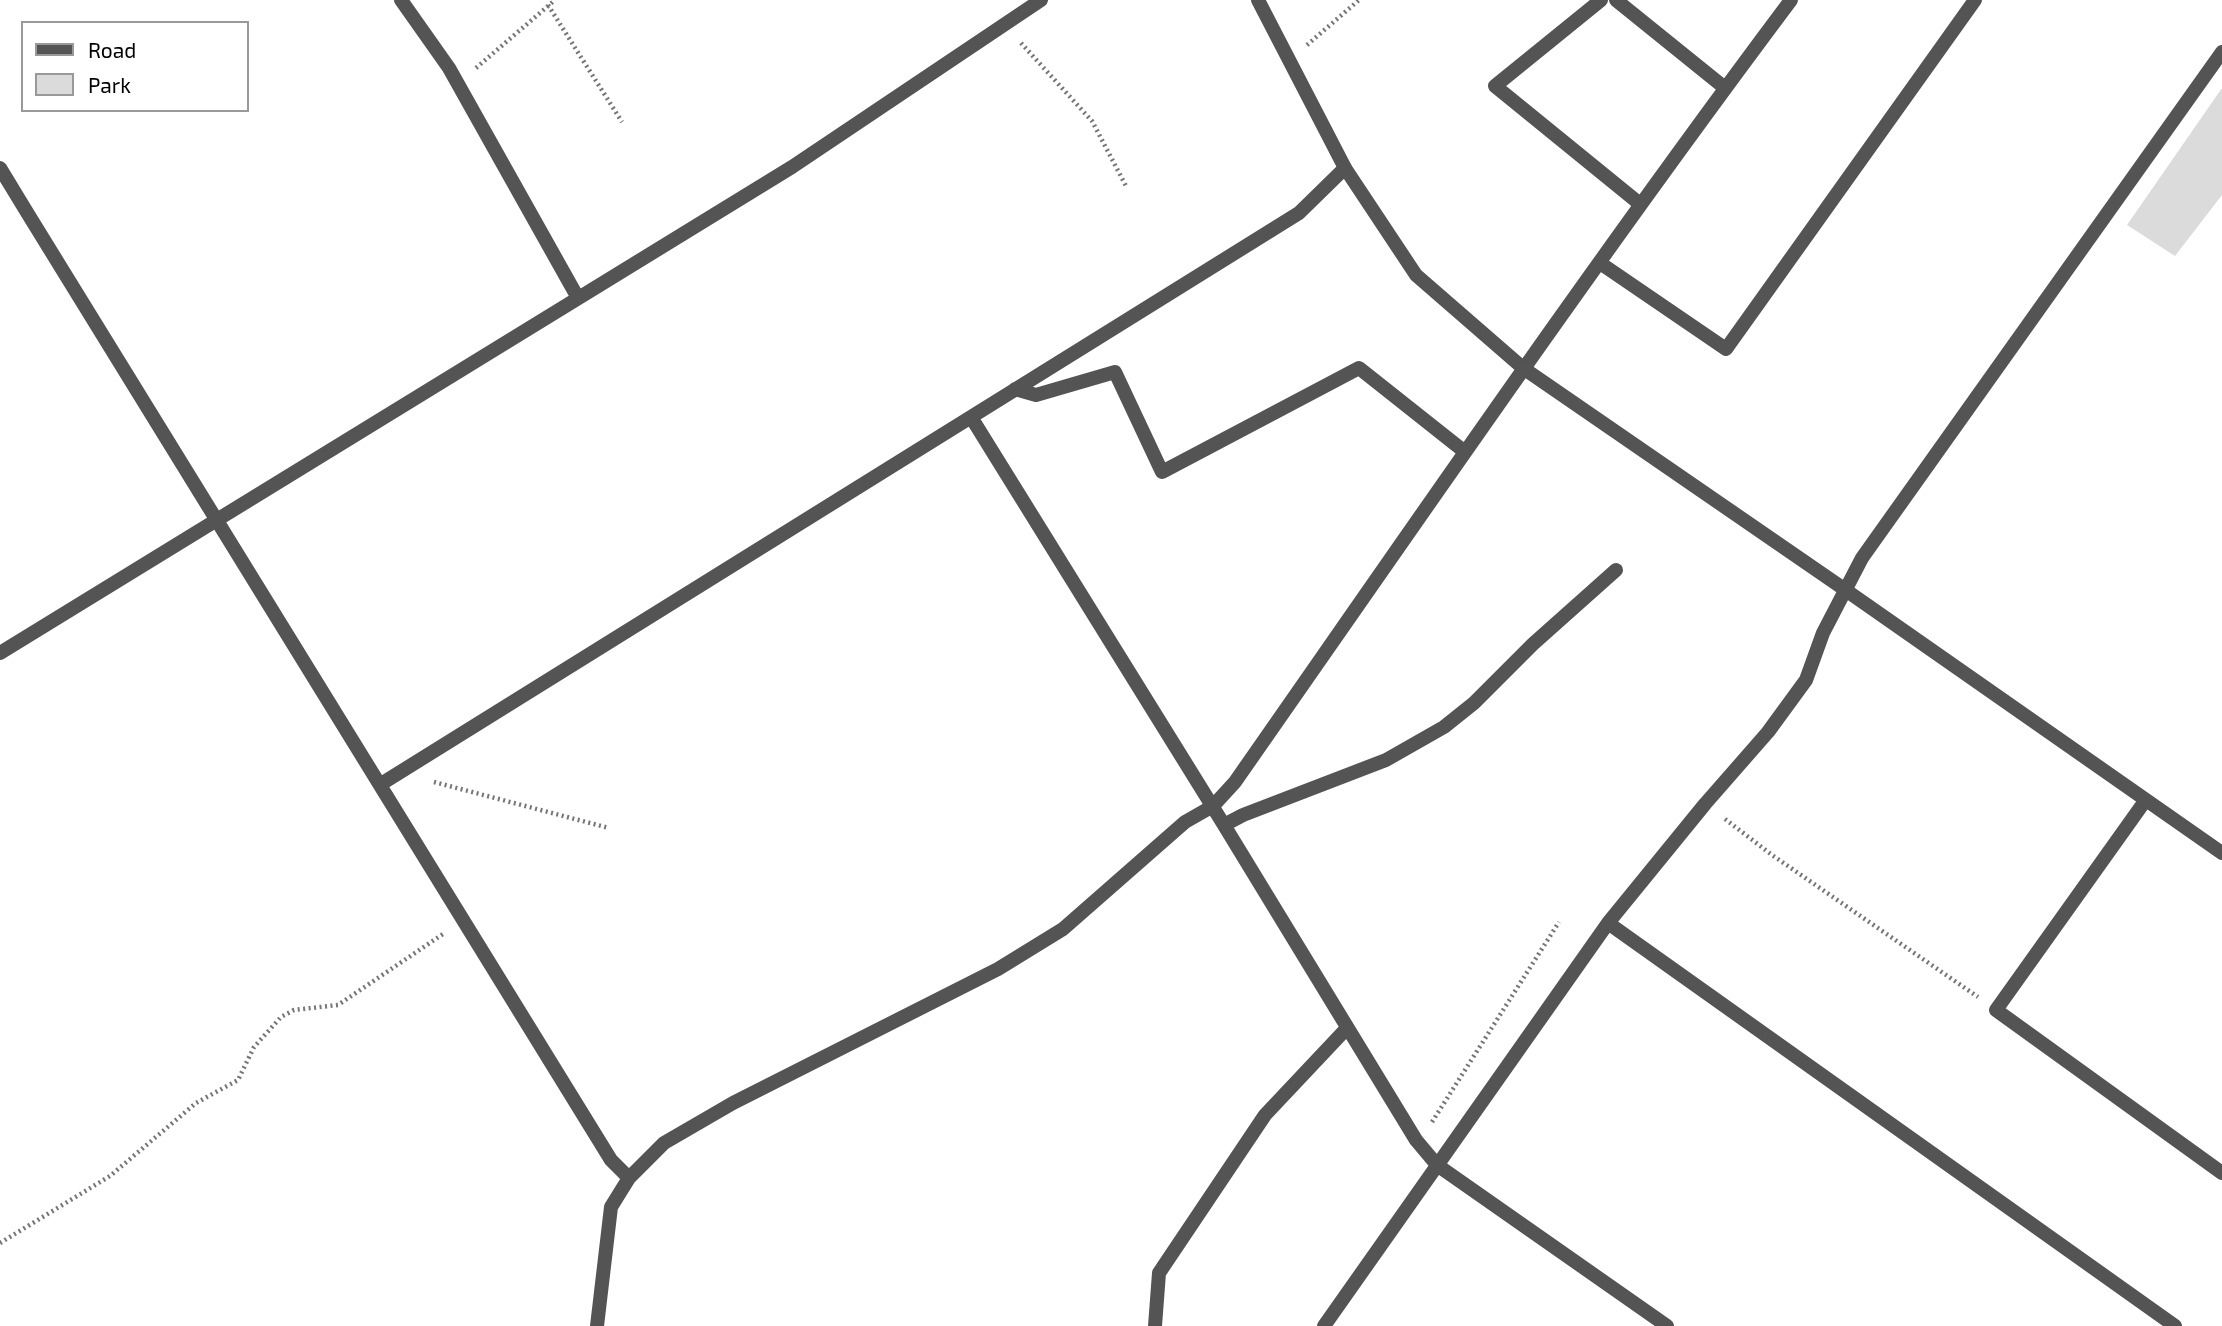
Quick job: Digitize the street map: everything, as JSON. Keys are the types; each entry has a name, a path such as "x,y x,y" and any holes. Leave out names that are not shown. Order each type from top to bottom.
{"street":[{"path":"401,0 457,82 578,298"},
{"path":"0,653 792,167 1041,0"},
{"path":"1258,0 1345,168 1416,275 1523,368 2222,853"},
{"path":"1601,0 1495,86 1640,204"},
{"path":"1616,0 1725,88"},
{"path":"597,1326 611,1207 629,1178 664,1143 721,1110 998,969 1063,929 1185,822 1213,806 1235,782 1523,368 1791,0"},
{"path":"1600,263 1726,349 1975,0"},
{"path":"1324,1326 1608,923 1768,732 1806,680 1823,633 1862,558 2222,52"},
{"path":"0,168 214,520 381,784 611,1160 629,1178"},
{"path":"381,784 1299,213 1345,168"},
{"path":"1015,389 1036,395 1115,372 1162,472 1359,368 1465,452"},
{"path":"971,416 1416,1140 1437,1165 1667,1326"},
{"path":"1224,825 1243,815 1386,760 1444,727 1474,703 1533,644 1616,570"},
{"path":"2146,801 1996,1010 2222,1173"},
{"path":"1608,923 2175,1326"},
{"path":"1155,1326 1159,1273 1265,1115 1348,1028"}],"path":[{"path":"457,82 555,0"},
{"path":"1289,58 1359,0"},
{"path":"548,5 622,122"},
{"path":"1004,25 1092,121 1128,188"},
{"path":"412,764 424,779 609,828"},
{"path":"1705,804 1772,855 1996,1010"},
{"path":"0,1243 110,1176 197,1103 238,1080 254,1047 281,1017 294,1010 338,1005 464,919"},
{"path":"1416,1140 1438,1115 1559,922"}],"green space":[{"path":"2222,88 2222,195 2175,256 2127,225"}]}
